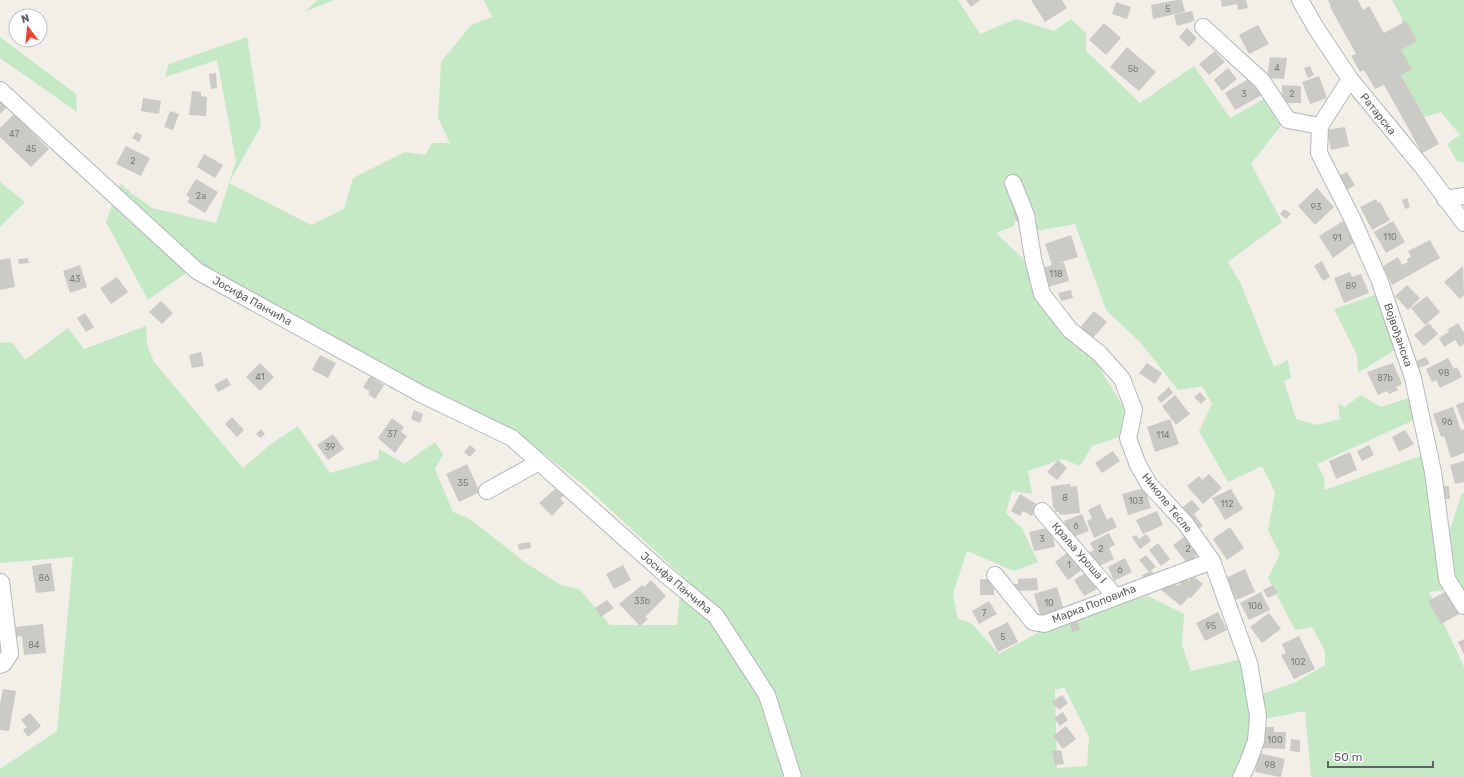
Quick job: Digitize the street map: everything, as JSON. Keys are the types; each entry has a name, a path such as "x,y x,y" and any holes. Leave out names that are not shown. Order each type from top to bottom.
{"street":[{"name":"Ратарска","path":"1300,0 1316,28 1350,79 1424,169 1464,223"},
{"path":"1203,27 1262,81 1288,120 1320,126 1350,79"},
{"name":"Јосифа Панчића","path":"0,90 197,271 423,395 512,438 666,575 716,616 767,695 793,777"},
{"name":"Војвођанска","path":"1320,126 1319,153 1352,218 1379,279 1413,378 1433,472 1447,579 1464,606"},
{"name":"Николе Тесле","path":"1013,183 1026,215 1033,258 1042,294 1070,330 1100,354 1122,379 1134,410 1128,438 1138,465 1149,484 1186,524 1212,561 1249,664 1258,716 1256,741 1241,777"},
{"path":"1445,199 1464,196"},
{"path":"487,491 539,462"},
{"name":"Краља Уроша I","path":"1042,511 1115,596"},
{"name":"Марка Поповића","path":"995,575 1034,622 1044,624 1115,596 1212,561"},
{"path":"0,665 3,664 10,654 1,582"}],"green space":[{"path":"317,0 334,0 305,12"},
{"path":"484,0 958,0 980,34 1016,19 1054,31 1071,19 1086,33 1086,51 1140,103 1194,66 1230,118 1269,96 1283,123 1251,164 1282,222 1228,262 1241,284 1274,367 1288,360 1291,378 1284,381 1296,419 1317,425 1340,419 1338,403 1345,407 1361,395 1381,407 1408,398 1414,420 1317,464 1324,477 1325,490 1423,455 1432,524 1448,535 1462,493 1464,493 1464,588 1429,592 1464,667 1464,777 1311,777 1305,711 1265,719 1262,694 1296,682 1325,665 1325,651 1312,627 1295,630 1268,578 1280,554 1268,531 1275,492 1262,466 1228,482 1199,431 1212,404 1202,386 1178,390 1141,343 1106,310 1075,224 1036,231 1019,205 1014,226 996,233 1025,261 1097,363 1126,412 1122,436 1092,446 1080,466 1063,459 1028,471 1032,494 1012,491 1006,513 1022,528 1038,562 1014,571 967,551 953,594 958,619 971,623 999,654 1052,625 1148,596 1184,614 1182,645 1191,671 1242,659 1254,720 1237,777 0,777 0,769 57,731 73,557 0,563 0,343 12,342 25,360 68,328 84,349 146,326 147,344 154,362 243,468 271,444 298,426 330,473 379,459 379,449 404,464 435,442 443,455 435,469 453,512 470,519 526,563 561,585 579,589 610,625 677,625 682,576 586,487 524,438 284,313 199,264 148,300 106,222 120,184 152,208 216,223 236,161 217,60 165,77 169,64 247,37 261,126 229,183 311,225 344,209 353,178 405,152 425,155 432,143 450,143 438,118 441,62 471,25 492,17","holes":["1064,687 1089,737 1087,766 1057,768 1055,690"]},
{"path":"1392,0 1464,0 1464,163 1457,161 1447,144 1460,135 1441,112 1424,117 1401,75 1402,18"},
{"path":"0,37 8,43 8,48 15,48 76,94 77,112 0,58"},
{"path":"0,182 25,202 0,227"},
{"path":"1378,294 1398,348 1358,373 1357,355 1334,309"}],"building":[{"path":"966,0 980,0 971,7"},
{"path":"1031,0 1062,0 1067,8 1045,22"},
{"path":"1182,0 1185,12 1153,19 1151,5"},
{"path":"1221,0 1246,0 1248,8 1238,10 1237,4 1222,7"},
{"path":"1328,0 1358,0 1363,10 1369,6 1384,33 1406,21 1417,41 1401,50 1412,69 1401,75 1439,144 1422,153 1384,85 1375,89 1364,70 1360,72 1351,56 1356,54 1330,7"},
{"path":"1116,2 1131,7 1127,19 1112,14"},
{"path":"1192,11 1195,21 1177,26 1174,15"},
{"path":"1104,23 1121,38 1106,55 1089,40"},
{"path":"1258,25 1269,44 1249,54 1239,35"},
{"path":"1187,28 1197,38 1189,47 1179,37"},
{"path":"1127,47 1156,72 1139,91 1110,67"},
{"path":"1215,51 1225,62 1209,75 1199,64"},
{"path":"1270,57 1287,58 1284,79 1267,78"},
{"path":"1310,66 1314,75 1308,78 1304,68"},
{"path":"1228,68 1237,79 1222,91 1214,80"},
{"path":"216,73 217,88 211,89 209,74"},
{"path":"1319,76 1327,98 1310,104 1302,82"},
{"path":"1252,77 1262,95 1235,110 1225,93"},
{"path":"1282,85 1301,86 1301,103 1282,103"},
{"path":"192,91 201,92 201,96 207,97 206,116 189,115"},
{"path":"143,98 161,101 159,114 141,111"},
{"path":"0,101 7,107 0,114"},
{"path":"170,111 179,114 173,130 164,127"},
{"path":"14,114 49,149 31,167 0,137 0,128"},
{"path":"1345,127 1349,146 1331,150 1327,130"},
{"path":"136,132 142,135 139,142 132,138"},
{"path":"126,146 150,158 141,176 116,164"},
{"path":"204,154 223,165 215,178 197,167"},
{"path":"1347,172 1355,185 1344,192 1335,177"},
{"path":"196,179 218,192 205,213 187,202 190,198 186,195"},
{"path":"1317,188 1334,207 1315,225 1298,206"},
{"path":"1407,198 1410,207 1405,209 1402,200"},
{"path":"1376,199 1378,203 1380,202 1390,220 1372,230 1360,207"},
{"path":"1284,209 1291,214 1286,219 1280,214"},
{"path":"1019,211 1023,219 1017,222 1013,213"},
{"path":"1343,221 1356,241 1333,258 1319,236"},
{"path":"1393,221 1405,242 1386,253 1374,232"},
{"path":"1071,235 1078,257 1058,263 1064,262 1069,281 1048,287 1043,268 1052,265 1045,244"},
{"path":"1430,240 1440,258 1392,285 1383,266 1398,257 1402,265 1408,262 1407,259 1411,257 1408,251"},
{"path":"10,258 15,287 0,290 0,260"},
{"path":"28,258 29,263 19,264 18,259"},
{"path":"1322,261 1330,277 1323,281 1314,266"},
{"path":"80,265 87,287 70,293 63,271"},
{"path":"1463,266 1464,295 1460,299 1444,282"},
{"path":"1350,272 1352,277 1361,274 1369,293 1344,303 1334,278"},
{"path":"117,277 128,292 111,304 100,288"},
{"path":"1407,285 1420,298 1408,310 1395,296"},
{"path":"1071,290 1073,298 1061,301 1058,293"},
{"path":"1427,296 1440,312 1425,325 1411,308"},
{"path":"161,301 173,313 162,324 149,312"},
{"path":"1094,311 1107,322 1092,339 1079,329"},
{"path":"85,313 94,327 86,332 77,318"},
{"path":"1429,323 1438,334 1424,346 1414,335"},
{"path":"1458,323 1464,333 1464,344 1460,347 1455,340 1444,347 1439,338 1449,332 1447,330"},
{"path":"201,352 204,366 192,368 189,355"},
{"path":"320,355 336,363 328,378 312,370"},
{"path":"1426,357 1430,364 1419,368 1416,361"},
{"path":"1448,358 1454,369 1457,367 1462,377 1440,388 1436,380 1432,382 1426,369"},
{"path":"260,363 274,377 260,391 246,377"},
{"path":"1147,363 1162,373 1155,384 1139,373"},
{"path":"1393,363 1402,384 1396,387 1398,390 1389,394 1387,391 1378,395 1367,372"},
{"path":"370,376 384,385 375,399 368,394 370,392 363,387"},
{"path":"227,378 231,385 218,392 214,385"},
{"path":"1169,387 1173,393 1161,403 1157,398"},
{"path":"1200,392 1206,399 1201,404 1194,397"},
{"path":"1175,395 1190,414 1176,425 1162,406"},
{"path":"1464,402 1464,425 1456,405"},
{"path":"1453,407 1461,430 1464,429 1464,453 1451,458 1444,436 1441,437 1433,414"},
{"path":"414,410 423,414 420,423 411,419"},
{"path":"232,417 244,430 237,437 225,424"},
{"path":"392,418 404,427 401,432 407,436 395,453 378,438"},
{"path":"1170,419 1179,444 1155,452 1147,427"},
{"path":"261,429 265,434 260,438 256,434"},
{"path":"1405,430 1414,444 1399,452 1392,437"},
{"path":"333,434 344,449 328,460 317,445"},
{"path":"470,445 476,450 470,457 464,452"},
{"path":"1369,445 1374,455 1362,461 1357,451"},
{"path":"1113,451 1120,461 1102,473 1095,463"},
{"path":"1350,452 1357,470 1336,479 1329,461"},
{"path":"1058,460 1067,468 1057,480 1047,472"},
{"path":"1464,461 1464,482 1455,484 1450,465"},
{"path":"467,464 480,492 459,502 446,474"},
{"path":"1209,474 1222,488 1203,504 1187,486 1199,476 1202,480"},
{"path":"561,484 568,491 560,499 564,503 552,516 539,503"},
{"path":"1070,484 1071,487 1077,486 1080,513 1059,515 1059,512 1055,512 1055,508 1053,508 1051,486"},
{"path":"1441,486 1449,486 1450,499 1442,499"},
{"path":"1145,488 1151,508 1128,515 1122,494"},
{"path":"1231,489 1243,509 1225,520 1212,498"},
{"path":"1020,494 1038,505 1032,516 1023,511 1020,516 1011,511"},
{"path":"1192,500 1200,509 1194,514 1203,526 1196,531 1181,508"},
{"path":"1100,504 1107,520 1112,517 1117,527 1094,538 1087,521 1092,518 1088,510"},
{"path":"1157,511 1163,525 1143,534 1136,520"},
{"path":"1082,514 1089,531 1071,538 1064,521"},
{"path":"1051,527 1055,547 1034,551 1029,532"},
{"path":"1230,527 1244,548 1227,560 1213,539"},
{"path":"1109,533 1115,545 1109,548 1114,559 1097,567 1090,552 1094,550 1090,543"},
{"path":"1146,534 1151,541 1140,549 1132,537 1136,535 1139,539"},
{"path":"1188,534 1202,552 1187,563 1173,545"},
{"path":"530,542 531,548 519,550 518,544"},
{"path":"1158,543 1170,559 1161,566 1149,550"},
{"path":"1071,550 1084,568 1068,580 1055,562"},
{"path":"1146,555 1156,567 1149,572 1139,560"},
{"path":"1125,558 1132,572 1114,581 1108,567"},
{"path":"51,563 55,591 36,593 32,566"},
{"path":"623,565 631,580 614,589 606,574"},
{"path":"1245,569 1255,592 1236,600 1226,578"},
{"path":"1089,571 1099,588 1084,596 1074,580"},
{"path":"1152,571 1155,579 1145,583 1142,575"},
{"path":"1193,576 1203,584 1191,598 1189,597 1181,606 1161,590 1173,582 1178,586 1184,577 1189,581"},
{"path":"1037,578 1038,590 1013,591 1012,584 1018,584 1018,579"},
{"path":"980,579 995,580 1000,588 994,588 994,595 980,595"},
{"path":"651,580 666,596 645,617 648,619 640,626 619,604 642,585 644,587"},
{"path":"1273,585 1278,593 1268,598 1263,590"},
{"path":"1057,587 1064,611 1041,618 1034,594"},
{"path":"1447,591 1459,614 1441,624 1428,601"},
{"path":"1261,592 1270,610 1249,620 1240,603"},
{"path":"607,600 614,608 601,617 595,608"},
{"path":"989,601 997,614 979,624 972,611"},
{"path":"1218,612 1227,630 1205,641 1196,623"},
{"path":"1269,613 1281,629 1262,643 1250,627"},
{"path":"1077,618 1080,630 1072,632 1069,620"},
{"path":"1008,622 1018,642 998,652 988,632"},
{"path":"43,624 46,653 24,655 22,636 15,637 15,627"},
{"path":"1299,636 1315,669 1294,679 1281,655 1286,653 1282,644"},
{"path":"1464,639 1464,654 1458,642"},
{"path":"3,689 16,691 9,731 0,730 0,704"},
{"path":"1062,695 1068,703 1059,710 1052,702"},
{"path":"1063,712 1068,720 1060,726 1054,718"},
{"path":"30,713 41,726 28,737 23,730 27,727 21,720"},
{"path":"1066,726 1076,739 1063,749 1053,736"},
{"path":"1264,727 1274,727 1274,732 1286,732 1285,749 1263,748"},
{"path":"1291,739 1300,740 1300,752 1290,751"},
{"path":"1061,750 1064,764 1055,765 1052,751"},
{"path":"1259,753 1285,759 1281,777 1255,772"}]}
